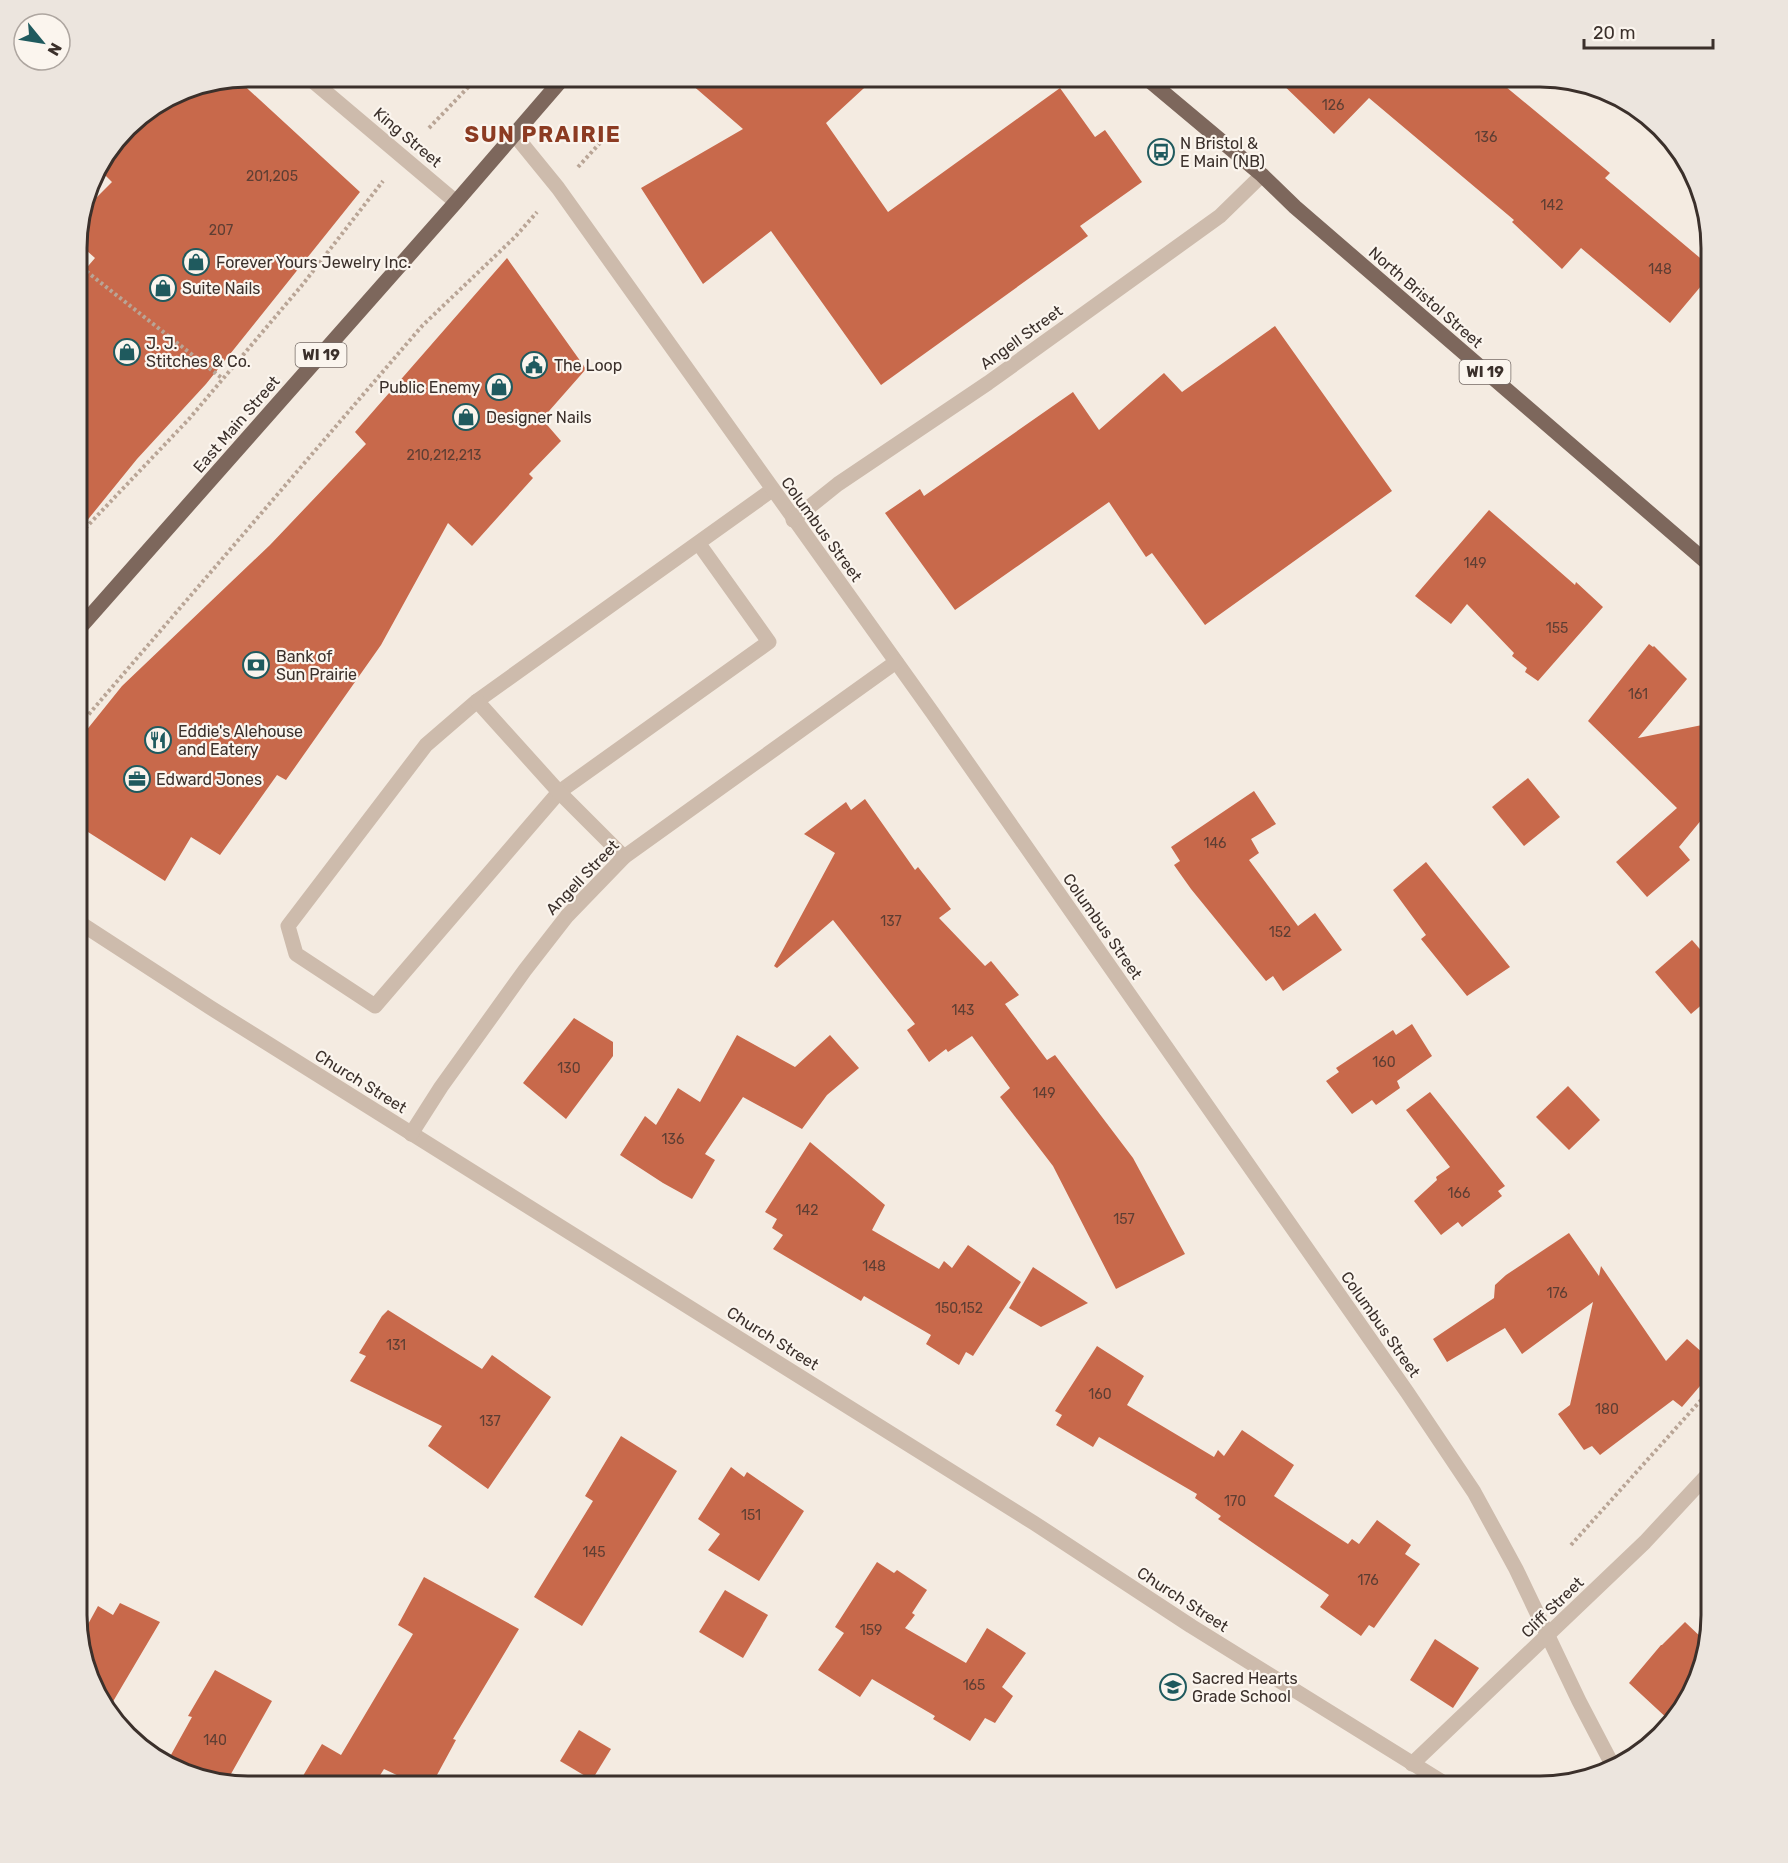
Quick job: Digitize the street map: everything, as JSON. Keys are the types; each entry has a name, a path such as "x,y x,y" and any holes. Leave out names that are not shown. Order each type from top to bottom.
{"main road":[{"name":"East Main Street","path":"87,620 555,87"},
{"name":"North Bristol Street","path":"1157,87 1262,175 1295,207 1701,557"}],"street":[{"name":"King Street","path":"321,87 456,202"},
{"name":"Columbus Street","path":"514,134 558,188 896,662 1407,1392 1474,1492 1516,1569 1610,1760"},
{"name":"Angell Street","path":"793,520 838,484 988,383 1220,216 1262,175"},
{"path":"699,544 769,642 559,792 375,1006 297,954 288,926 426,745 477,701 772,490"},
{"name":"Angell Street","path":"411,1134 441,1087 525,970 567,916 624,857 896,662"},
{"path":"477,701 559,792 624,857"},
{"name":"Church Street","path":"87,927 411,1134 1034,1522 1191,1626 1432,1776"},
{"name":"Cliff Street","path":"1412,1764 1645,1542 1701,1483"}],"path":[{"path":"429,129 468,87"},
{"path":"87,716 422,326 515,237 600,143"},
{"path":"87,526 189,419 303,284 384,179"},
{"path":"87,272 223,379"},
{"path":"1571,1545 1701,1401"}],"building":[{"path":"246,87 360,192 206,384 137,459 87,521 87,267 95,258 87,251 87,238 95,199 112,182 105,175 114,159 134,134 150,120 187,99 217,90"},
{"path":"695,87 865,87 826,123 888,212 1060,88 1095,137 1105,130 1142,182 1080,226 1088,236 881,385 771,231 703,284 641,188 743,129"},
{"path":"1285,87 1506,87 1610,173 1605,178 1701,259 1701,286 1670,323 1581,248 1562,269 1512,222 1514,220 1369,98 1334,134"},
{"path":"507,258 586,369 542,419 561,441 529,474 533,478 472,546 448,523 381,645 286,780 277,775 220,855 191,837 165,881 87,831 87,730 122,686 270,545 366,444 355,432"},
{"path":"1275,326 1392,491 1205,625 1152,553 1146,557 1109,502 955,610 885,513 920,489 924,496 1073,392 1099,430 1164,373 1182,392"},
{"path":"1489,510 1603,607 1538,681 1525,672 1527,668 1512,656 1514,653 1467,604 1451,624 1415,596"},
{"path":"1649,644 1654,646 1687,679 1638,738 1701,725 1701,820 1679,847 1690,860 1647,897 1616,862 1677,808 1588,721"},
{"path":"1528,778 1560,817 1524,846 1492,807"},
{"path":"1254,791 1276,824 1251,839 1259,853 1249,860 1298,926 1315,913 1342,950 1283,991 1273,976 1266,981 1191,889 1174,865 1180,861 1171,847"},
{"path":"865,799 915,870 918,867 951,909 939,918 985,966 991,961 1019,995 1005,1004 1047,1060 1055,1055 1133,1158 1185,1254 1116,1289 1053,1166 1000,1097 1010,1088 972,1036 948,1052 946,1049 929,1062 907,1030 915,1024 833,920 777,968 774,966 835,853 804,834 846,802 851,810"},
{"path":"1426,862 1510,967 1467,996 1421,939 1426,935 1393,890"},
{"path":"1692,940 1701,950 1701,1005 1691,1014 1655,972"},
{"path":"574,1018 613,1042 613,1056 566,1119 523,1083"},
{"path":"1412,1024 1432,1056 1397,1081 1400,1088 1376,1105 1372,1100 1352,1114 1326,1081 1339,1072 1336,1068 1393,1030 1396,1035"},
{"path":"737,1035 795,1067 830,1035 859,1068 827,1095 802,1129 743,1097 705,1154 715,1160 692,1199 620,1155 645,1116 656,1125 678,1088 700,1102"},
{"path":"1568,1086 1600,1120 1569,1150 1536,1117"},
{"path":"1430,1092 1505,1186 1498,1191 1502,1196 1462,1227 1458,1222 1441,1235 1414,1201 1437,1180 1436,1177 1450,1167 1406,1110"},
{"path":"810,1142 885,1205 872,1230 939,1269 944,1261 952,1268 968,1245 1021,1282 973,1356 966,1352 959,1365 926,1344 931,1335 864,1296 861,1301 773,1249 783,1235 772,1228 777,1219 765,1212"},
{"path":"1569,1233 1599,1276 1601,1266 1666,1361 1687,1339 1701,1351 1701,1385 1682,1407 1673,1400 1600,1455 1592,1446 1584,1450 1558,1414 1570,1405 1593,1302 1522,1354 1505,1328 1447,1362 1433,1339 1494,1298 1495,1285 1506,1275"},
{"path":"1033,1267 1088,1303 1041,1327 1009,1308"},
{"path":"388,1310 482,1369 492,1355 551,1397 488,1489 428,1446 442,1426 350,1381 366,1356 359,1353"},
{"path":"1097,1346 1144,1376 1127,1405 1214,1457 1218,1450 1224,1456 1242,1430 1294,1465 1274,1496 1348,1544 1352,1539 1359,1544 1377,1520 1411,1545 1405,1554 1420,1564 1374,1628 1369,1625 1361,1636 1320,1607 1329,1595 1218,1519 1221,1516 1195,1498 1197,1494 1099,1437 1093,1447 1056,1425 1062,1415 1055,1411"},
{"path":"621,1436 677,1471 582,1626 534,1597 593,1501 585,1496"},
{"path":"731,1467 744,1477 747,1472 804,1511 759,1581 708,1550 720,1534 698,1519"},
{"path":"877,1562 894,1573 897,1570 927,1590 912,1613 915,1615 905,1628 966,1663 987,1628 1026,1653 1002,1687 1013,1696 995,1723 985,1718 970,1741 933,1719 935,1716 872,1679 860,1697 818,1670 844,1633 835,1627"},
{"path":"424,1577 519,1629 453,1739 456,1740 436,1776 399,1776 384,1769 380,1776 303,1776 322,1744 341,1755 413,1634 398,1625"},
{"path":"725,1590 768,1615 743,1658 699,1632"},
{"path":"120,1603 160,1622 113,1702 99,1676 90,1646 87,1625 98,1606 113,1615"},
{"path":"1685,1622 1699,1636 1689,1676 1665,1716 1629,1683"},
{"path":"1435,1639 1479,1668 1453,1708 1410,1680"},
{"path":"215,1670 272,1701 230,1775 207,1771 171,1755 192,1717 188,1716"},
{"path":"579,1730 611,1749 594,1776 585,1776 560,1761"}],"place":[{"name":"N Bristol & E Main (NB)","path":"1161,152"},
{"name":"Forever Yours Jewelry Inc.","path":"196,262"},
{"name":"Suite Nails","path":"163,288"},
{"name":"J. J. Stitches & Co.","path":"127,352"},
{"name":"The Loop","path":"534,365"},
{"name":"Public Enemy","path":"499,387"},
{"name":"Designer Nails","path":"466,417"},
{"name":"Bank of Sun Prairie","path":"256,665"},
{"name":"Eddie's Alehouse and Eatery","path":"158,740"},
{"name":"Edward Jones","path":"137,779"},
{"name":"Sacred Hearts Grade School","path":"1173,1687"}],"district":[{"name":"SUN PRAIRIE","path":"543,134"}]}
